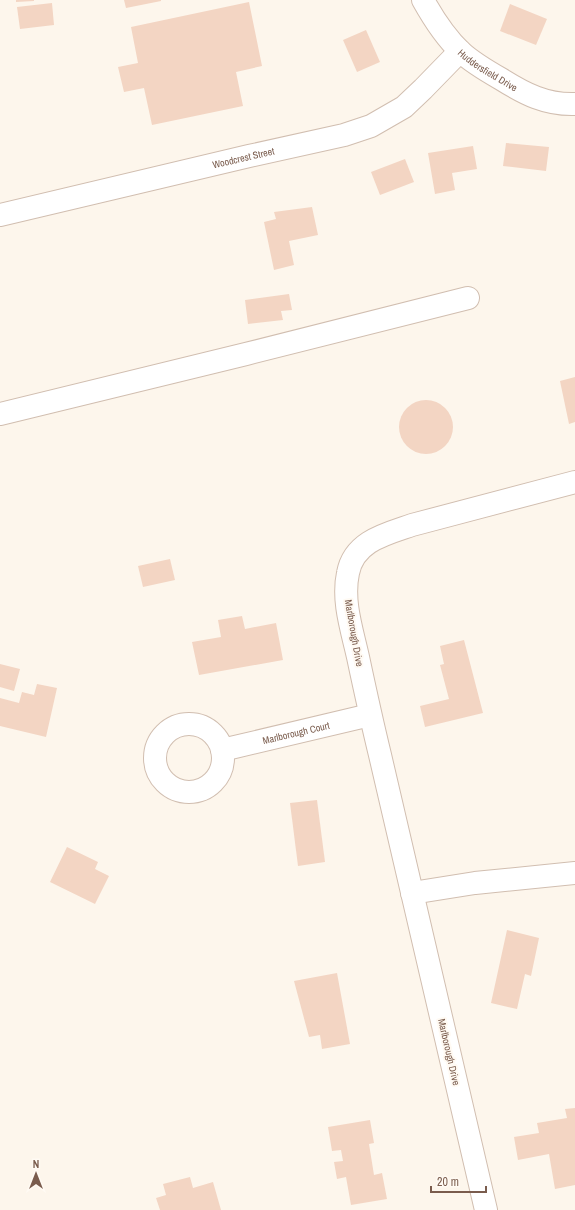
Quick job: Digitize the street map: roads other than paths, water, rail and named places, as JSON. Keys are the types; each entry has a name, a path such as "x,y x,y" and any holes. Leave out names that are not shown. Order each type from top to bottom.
{"street":[{"name":"Huddersfield Drive","path":"424,0 430,12 460,51 477,65 525,93 544,101 562,105 575,104"},
{"name":"Woodcrest Street","path":"0,215 344,135 371,126 404,107 460,51"},
{"path":"0,414 468,298"},
{"name":"Marlborough Drive","path":"486,1210 370,715 348,610 348,573 351,562 362,547 376,538 412,525 575,482"},
{"name":"Marlborough Court","path":"222,750 370,715"},
{"path":"412,893 475,883 575,873"}]}
